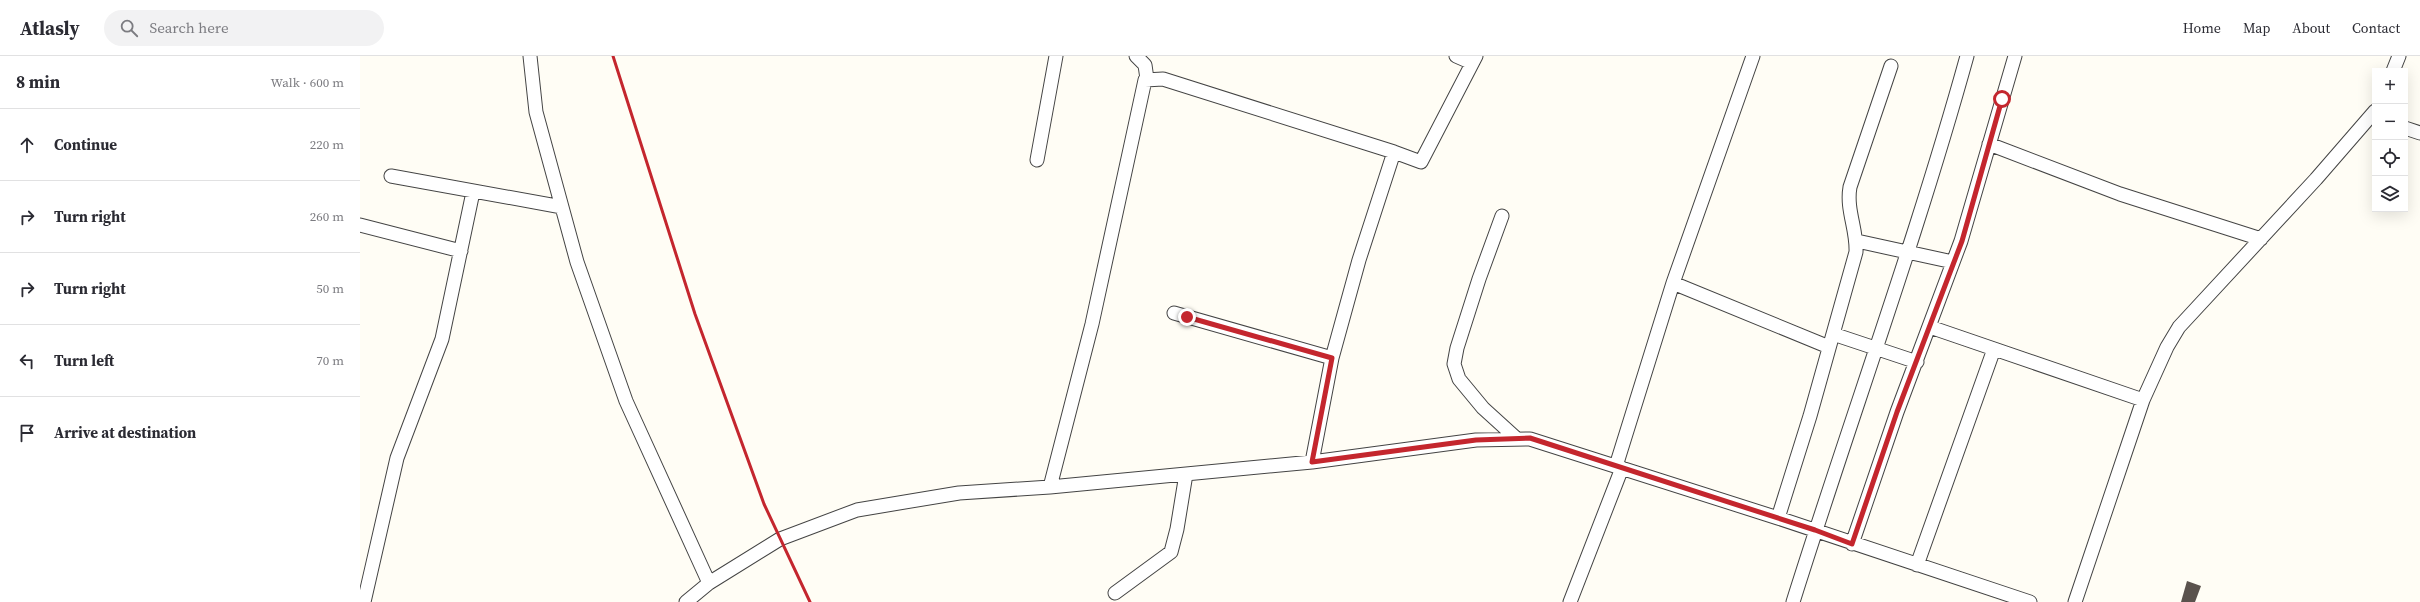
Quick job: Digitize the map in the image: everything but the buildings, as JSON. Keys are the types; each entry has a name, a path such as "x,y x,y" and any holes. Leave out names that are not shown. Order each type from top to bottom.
{"street":[{"path":"530,56 536,112 577,262 626,401 709,583"},
{"path":"1037,160 1056,56"},
{"path":"1050,487 1092,324 1144,83 1147,79 1146,65 1136,56"},
{"path":"1147,79 1163,79 1394,152 1421,162 1474,59 1456,56"},
{"path":"1570,602 1619,467 1673,283 1753,56"},
{"path":"1793,602 1815,530 1877,349 1906,251 1925,203 1967,56"},
{"path":"1852,544 1953,262 2015,56"},
{"path":"2394,68 2399,56"},
{"path":"1778,518 1856,252 1857,241 1849,211 1848,200 1850,187 1891,66"},
{"path":"2075,602 2142,400 2167,346 2179,327 2372,117"},
{"path":"2408,129 2420,133"},
{"path":"1989,144 2120,194 2261,239"},
{"path":"1312,462 1332,358 1359,260 1394,152"},
{"path":"391,176 562,207"},
{"path":"364,602 398,458 442,339 473,192"},
{"path":"1502,216 1479,279 1457,348 1454,364 1459,379 1483,408 1516,438"},
{"path":"360,225 461,251"},
{"path":"1857,241 1953,262"},
{"path":"1673,283 1829,347"},
{"path":"1174,313 1332,358"},
{"path":"1930,327 2142,400"},
{"path":"1833,334 1917,362"},
{"path":"1917,565 1994,349"},
{"path":"686,602 709,583 780,539 857,510 959,493 1050,487 1312,462 1476,440 1516,438 1530,438 1815,530 1852,544 2030,602"},
{"path":"1115,593 1171,552 1177,529 1186,474"}],"railway":[{"path":"613,56 695,314 764,504 810,602"}],"route":[{"path":"1187,317 1238,333 1332,358 1321,423 1312,462 1476,440 1530,438 1734,503 1852,544 1897,412 1962,241 2002,99"}]}
